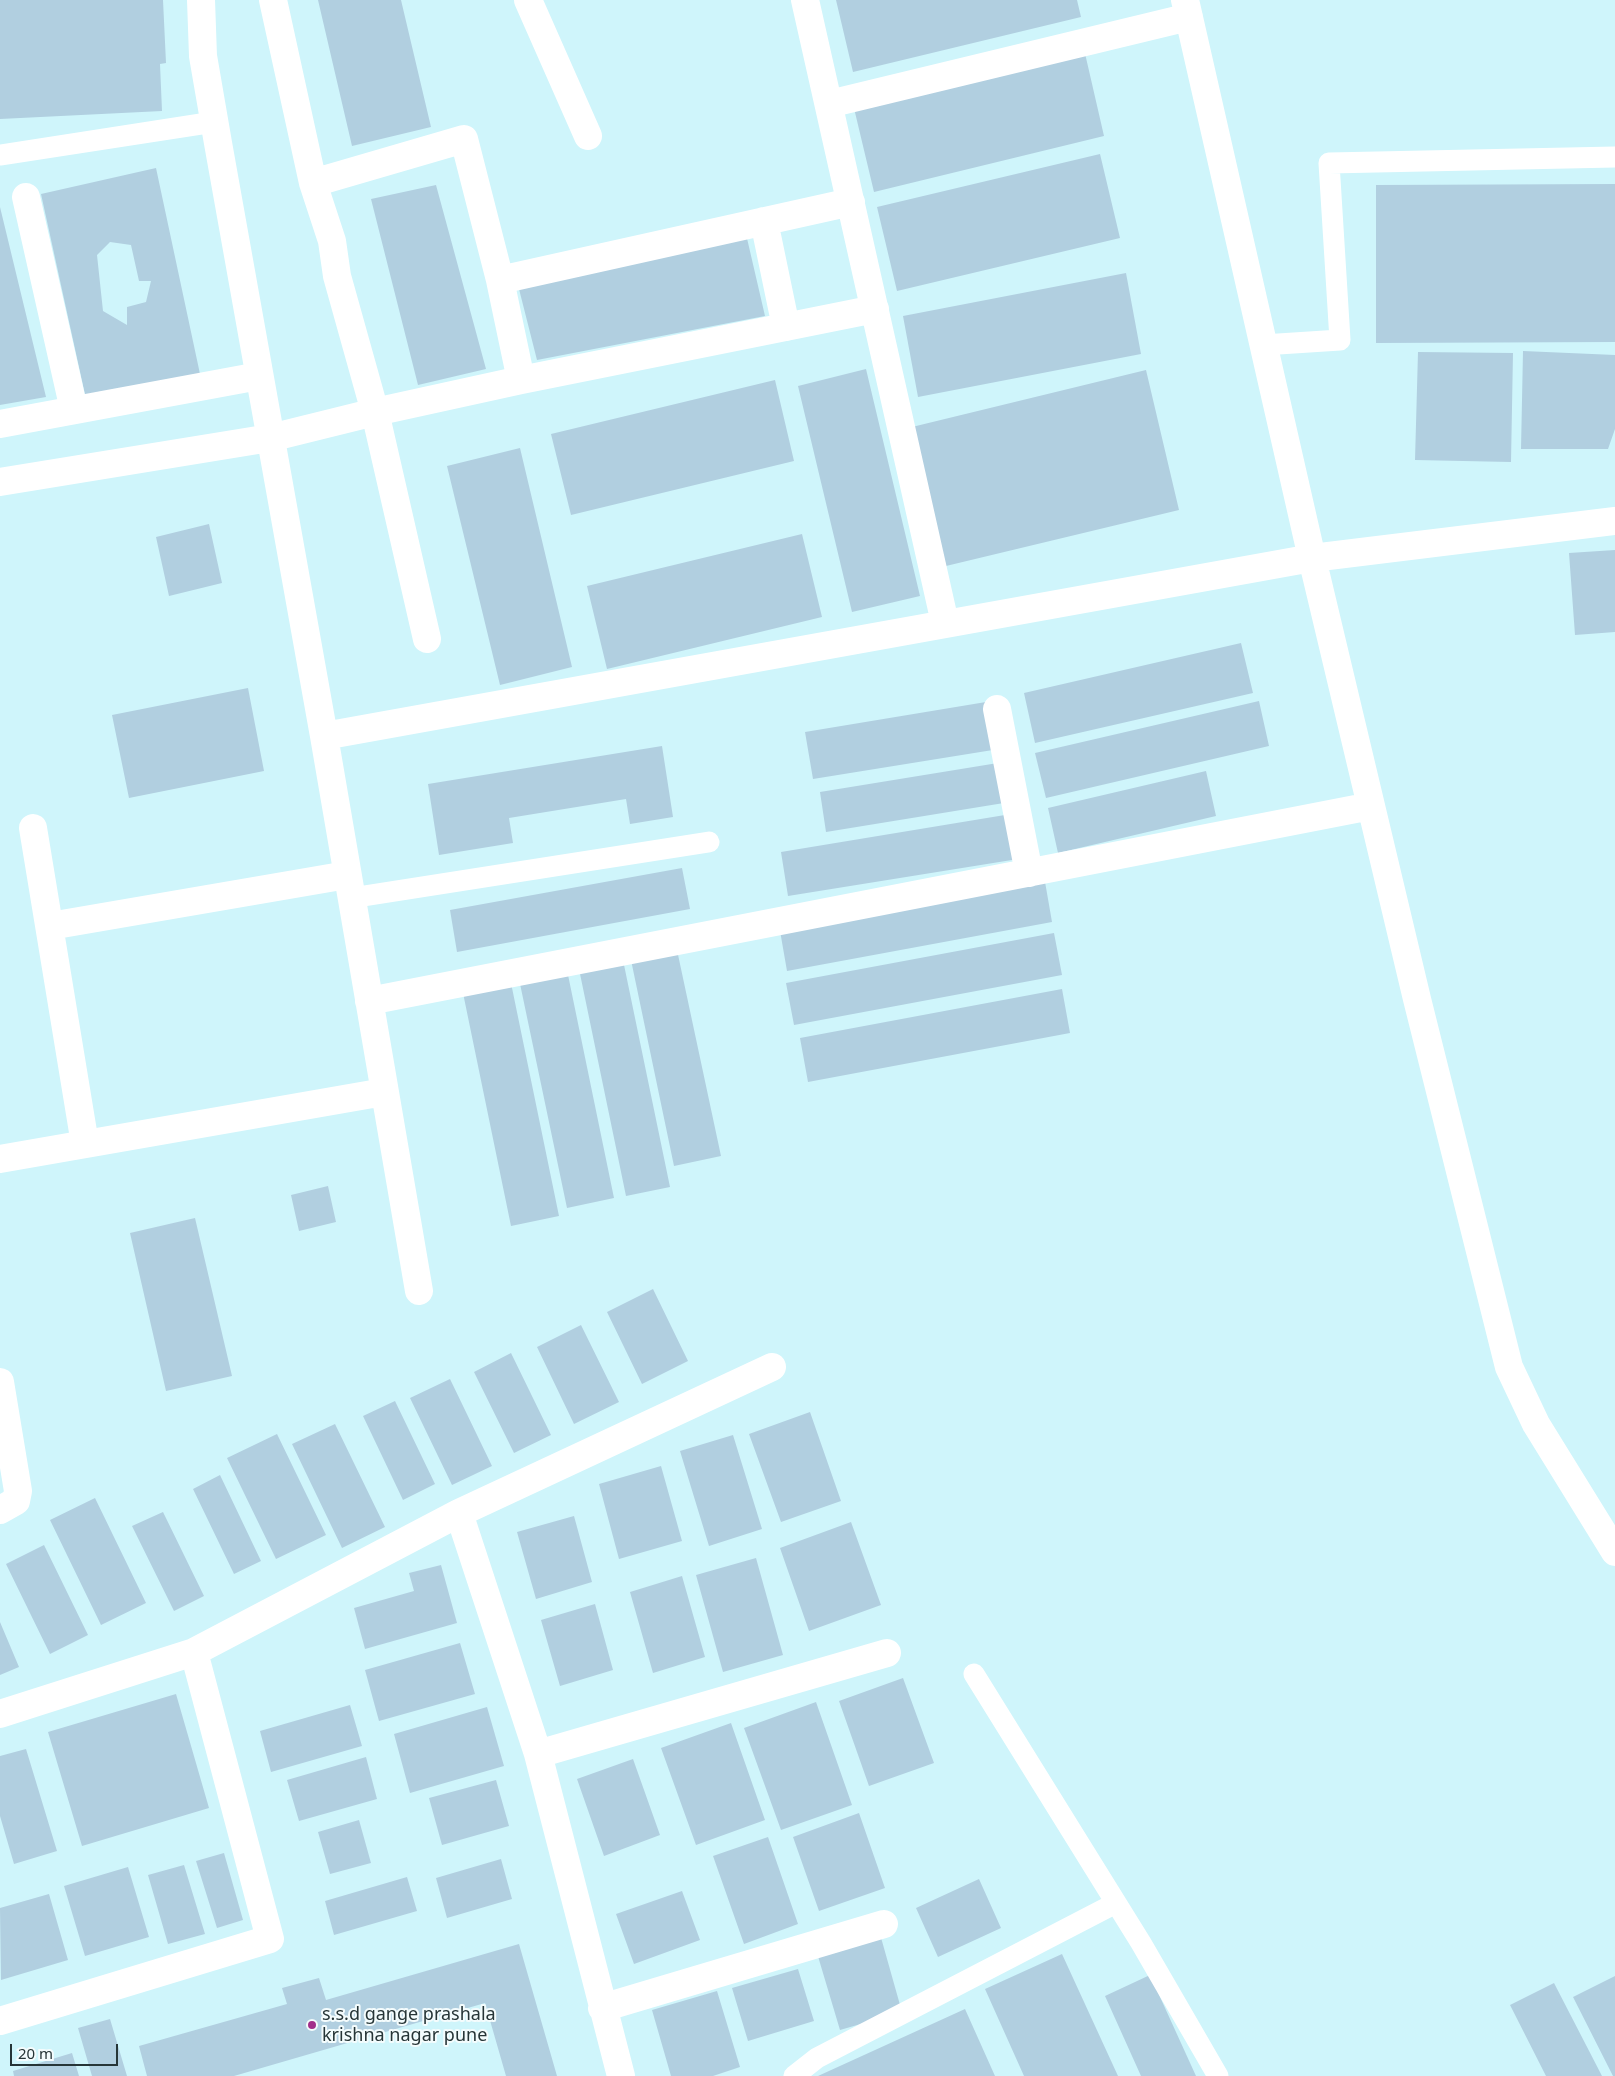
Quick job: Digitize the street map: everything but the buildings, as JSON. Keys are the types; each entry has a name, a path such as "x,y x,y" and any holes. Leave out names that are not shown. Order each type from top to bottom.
{"street":[{"path":"201,0 203,56 214,122 324,736 419,1291"},
{"path":"273,0 314,183 332,242 338,276 375,412 427,639"},
{"path":"528,0 588,136"},
{"path":"806,0 945,623"},
{"path":"829,104 1187,8 1312,558 1371,806 1510,1367 1536,1424 1615,1552"},
{"path":"314,183 464,139 500,280 520,380"},
{"path":"26,197 74,410"},
{"path":"500,280 850,202"},
{"path":"764,221 786,327"},
{"path":"0,482 270,438 375,412 520,380 875,309"},
{"path":"0,424 259,376"},
{"path":"324,736 1312,558 1615,521"},
{"path":"997,709 1028,873"},
{"path":"369,1001 1371,806"},
{"path":"34,828 85,1144"},
{"path":"50,926 349,886"},
{"path":"0,1159 384,1092"},
{"path":"0,1714 194,1652 459,1513 772,1368"},
{"path":"0,1382 18,1491 16,1501 0,1510"},
{"path":"459,1513 538,1754 621,2076"},
{"path":"0,2021 270,1939 194,1652"},
{"path":"538,1754 887,1654"},
{"path":"602,2008 884,1924"}],"lane":[{"path":"0,155 214,122"},
{"path":"1263,345 1340,340 1329,163 1615,157"},
{"path":"349,886 709,842"},
{"path":"974,1674 1116,1903 1218,2076"},
{"path":"794,2076 817,2058 1116,1903"}],"place":[{"name":"s.s.d gange prashala krishna nagar pune","path":"312,2025"}]}
